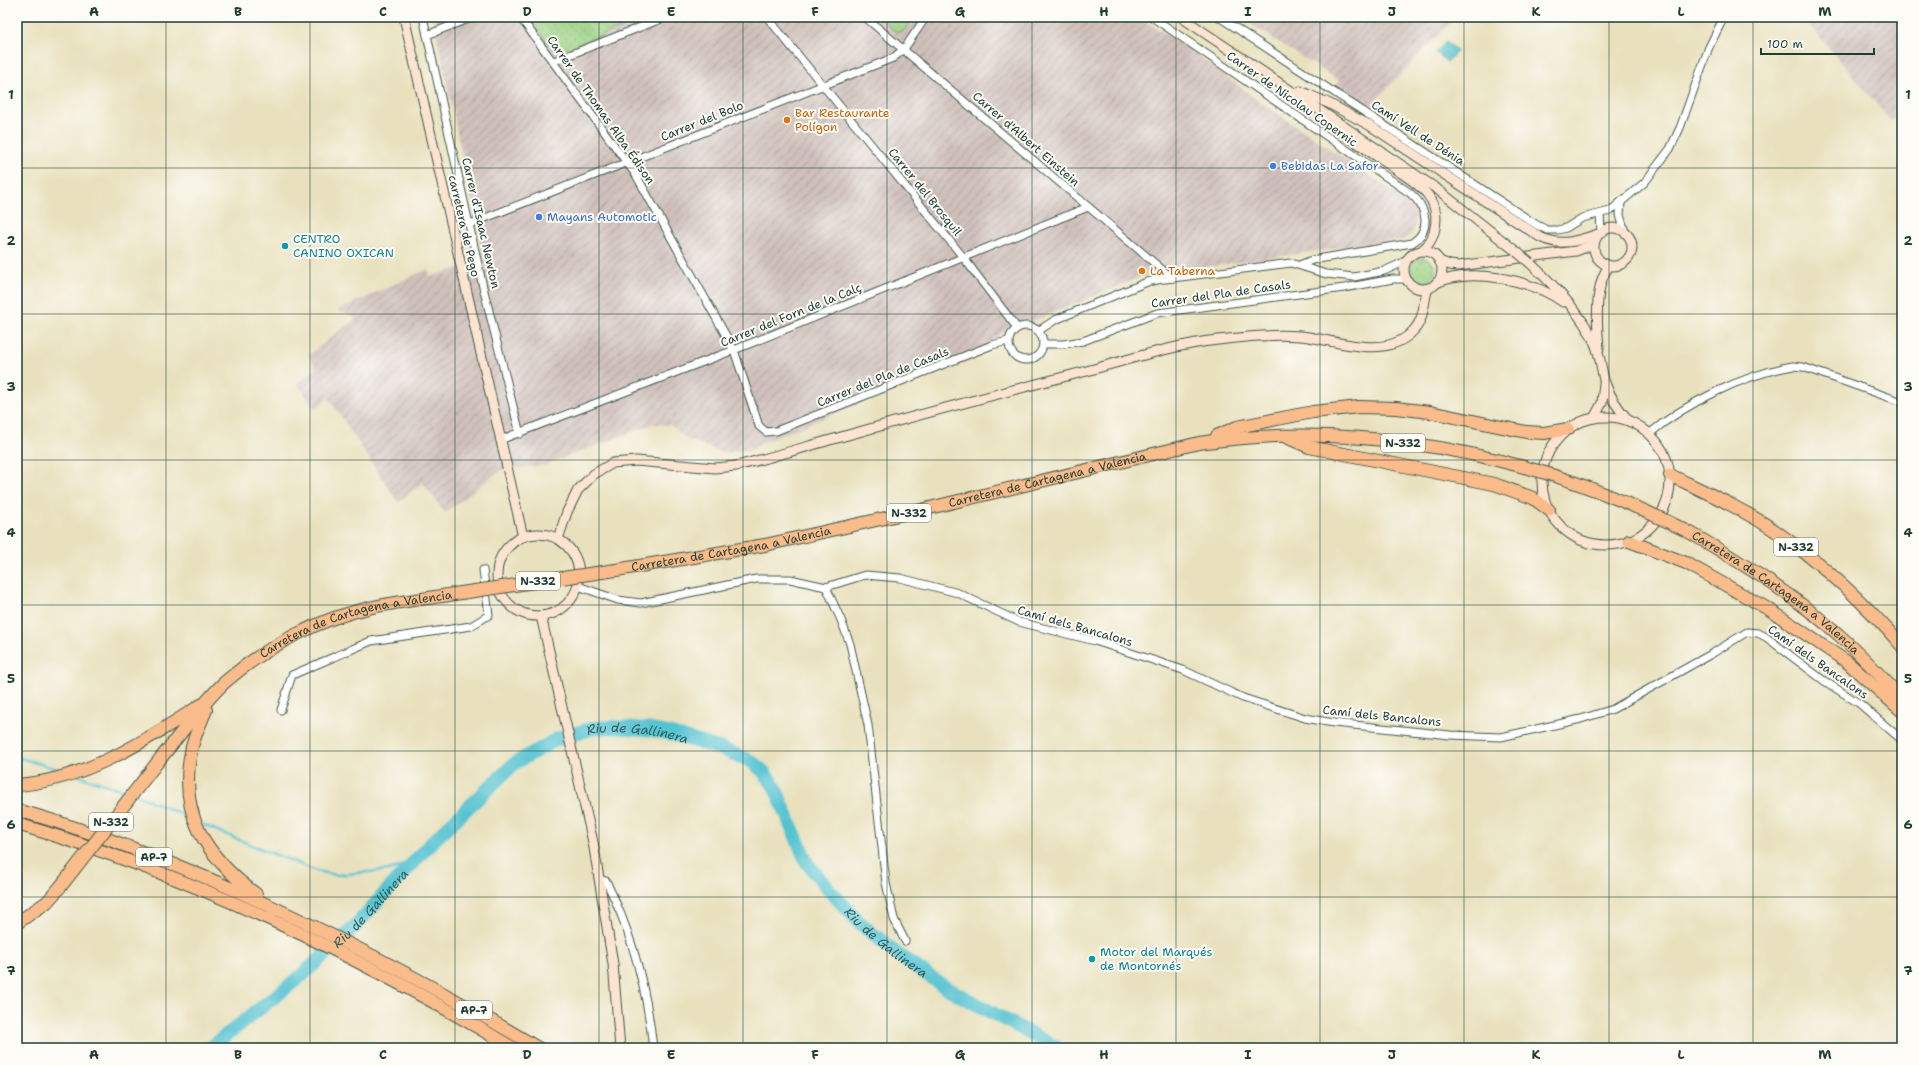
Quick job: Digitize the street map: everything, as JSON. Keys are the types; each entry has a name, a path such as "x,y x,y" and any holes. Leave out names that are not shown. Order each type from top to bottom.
{"highway":[{"path":"1199,443 1237,427 1313,412 1359,407 1396,408 1430,412 1526,432 1544,433 1568,429"},
{"path":"1281,436 1308,446 1494,484 1533,498 1549,510"},
{"name":"Carretera de Cartagena a Valencia","path":"17,923 47,902 61,886 160,759 225,683 272,648 311,628 338,617 373,607 616,570 766,545 921,510 1199,443 1231,438 1327,436 1423,444 1484,456 1602,492 1689,532 1746,567 1806,609 1848,643 1902,698"},
{"name":"N-332","path":"1670,475 1716,497 1774,530 1817,564 1881,622 1902,646"},
{"path":"1629,541 1686,563 1770,610 1847,662 1902,711"},
{"path":"17,785 37,783 103,763 156,734 211,698"},
{"path":"211,698 192,746 189,769 189,795 199,833 229,871 269,904"},
{"name":"AP-7","path":"17,810 129,847 269,904 408,973 538,1048"},
{"name":"AP-7","path":"17,824 62,837 160,872 278,922 401,983 513,1048"},
{"path":"17,830 62,837"}],"main road":[{"name":"carretera de Pego","path":"404,17 523,537"},
{"path":"1181,17 1437,189 1530,263 1572,309 1595,343 1604,380 1614,401 1630,422"},
{"path":"1283,85 1328,103 1369,125 1540,237 1552,242 1564,243 1582,240 1610,228 1620,229 1625,232 1632,243 1630,256 1619,265 1609,266 1601,262 1596,255 1594,244 1600,233"},
{"path":"1283,85 1333,126 1428,194 1434,205 1436,222 1431,240 1421,251 1413,254 1406,261 1404,270 1406,279 1420,293 1424,306"},
{"path":"558,539 567,512 578,490 590,477 613,463 636,461 708,468 736,466 1063,377 1180,347 1212,341 1242,337 1299,336 1361,345 1382,346 1397,342 1412,332 1421,319 1428,288 1449,269 1458,266 1576,251 1594,244"},
{"path":"1421,251 1433,254 1439,261 1441,267 1438,279"},
{"path":"1576,251 1596,255"},
{"path":"1439,261 1458,266"},
{"path":"1601,365 1599,342 1599,292 1601,278 1609,266"},
{"path":"1438,279 1465,277 1505,279 1542,290 1572,309"},
{"path":"1415,287 1428,288"},
{"path":"1594,418 1602,403 1604,380"},
{"path":"1594,418 1612,418 1630,422 1649,434 1659,446 1666,460 1670,475 1668,498 1663,510 1649,528 1629,541 1604,545 1580,540 1557,522 1549,510 1543,493 1542,475 1546,457 1555,442 1568,429 1577,424 1594,418"},
{"path":"535,534 546,535 558,539 573,554 577,564 579,575 578,586 574,596 565,606 554,614 529,616 518,612 509,605 502,595 498,584 497,573 499,561 504,551 523,537 535,534"},
{"path":"541,616 578,775 599,879 613,964 620,1048"}],"street":[{"name":"Carrer d'Isaac Newton","path":"423,17 520,434"},
{"path":"427,35 473,17"},
{"name":"Carrer de Thomas Alba Édison","path":"520,17 554,61 636,175 734,350 759,426 766,432"},
{"path":"554,61 666,17"},
{"name":"Carrer del Brosquil","path":"767,17 963,257 1017,328"},
{"name":"Carrer d'Albert Einstein","path":"865,17 1172,278"},
{"name":"Carrer del Bolo","path":"470,224 823,84 893,58 904,50 926,17"},
{"name":"Carrer de Nicolau Copernic","path":"1152,17 1410,193 1422,206 1426,222"},
{"name":"Camí Vell de Dénia","path":"1219,17 1546,230 1566,228 1582,218 1612,210"},
{"path":"1621,220 1612,210 1644,183 1670,149 1682,123 1709,47 1724,17"},
{"path":"1622,202 1621,220 1625,232"},
{"name":"Carrer del Forn de la Calç","path":"500,440 520,434 734,350 1088,207"},
{"path":"1600,214 1600,233"},
{"name":"Carrer del Pla de Casals","path":"1300,265 1312,260 1405,246 1419,238 1424,230 1426,222"},
{"name":"Carrer del Pla de Casals","path":"1038,331 1055,320 1147,282 1286,264 1300,265 1317,272 1348,277 1384,271 1406,261"},
{"name":"Carrer del Pla de Casals","path":"1043,344 1064,344 1087,340 1157,313 1344,288 1393,279 1406,279"},
{"path":"1029,326 1038,331 1042,336 1043,344 1041,352 1034,358 1022,360 1012,353 1008,341 1011,334 1017,328 1029,326"},
{"name":"Carrer del Pla de Casals","path":"766,432 776,431 992,345 1008,341"},
{"path":"1649,434 1673,416 1734,383 1793,366 1803,367 1902,402"},
{"path":"281,710 292,674 371,641 472,626 488,615 483,570"},
{"name":"Camí dels Bancalons","path":"826,587 865,575 900,578 958,593 1014,620 1039,628 1095,641 1183,670 1243,698 1298,716 1334,723 1450,735 1501,737 1581,719 1612,709 1713,653 1747,632 1752,632 1762,635 1823,680 1860,704 1902,740"},
{"path":"578,586 618,600 641,603 756,579 790,579 826,587 850,644 868,725 886,883 894,919 904,941"},
{"path":"599,879 606,881 625,925 639,972 653,1048"}],"shaded area":[{"path":"433,17 1138,17 1186,46 1256,99 1410,203 1416,213 1416,222 1413,232 1405,239 1147,275 1000,334 976,357 766,441 753,449 724,453 687,439 670,425 653,424 542,466 502,469 445,513 423,483 398,502 328,397 316,409 297,384 316,368 308,355 356,318 338,310 428,269 430,277 484,260"},
{"path":"1239,17 1456,17 1368,108 1334,86 1340,81"},
{"path":"1803,17 1902,17 1902,115 1891,121"}],"green space":[{"path":"529,17 648,17 561,51 552,49"},
{"path":"879,17 914,17 904,31 896,32"},
{"path":"1423,258 1428,259 1434,265 1434,275 1428,281 1423,282 1418,281 1412,275 1411,270 1412,265 1418,259"}],"water":[{"path":"1447,41 1457,51 1447,62 1436,52"}],"waterway":[{"name":"Riu de Gallinera","path":"210,1048 301,976 354,927 433,841 515,763 557,739 594,728 613,727 646,729 668,733 722,749 751,761 764,772 775,787 807,863 860,923 896,953 945,987 1057,1048"},
{"path":"17,757 64,771"},
{"path":"79,776 129,792"},
{"path":"137,795 190,818"},
{"path":"201,824 317,871 336,875 388,870 413,863"}],"place":[{"name":"Bar Restaurante Polígon","path":"787,120"},
{"name":"Bebidas La Safor","path":"1273,166"},
{"name":"Mayans Automotic","path":"539,217"},
{"name":"CENTRO CANINO OXICAN","path":"285,246"},
{"name":"La Taberna","path":"1142,271"},
{"name":"Motor del Marqués de Montornés","path":"1092,959"}]}
